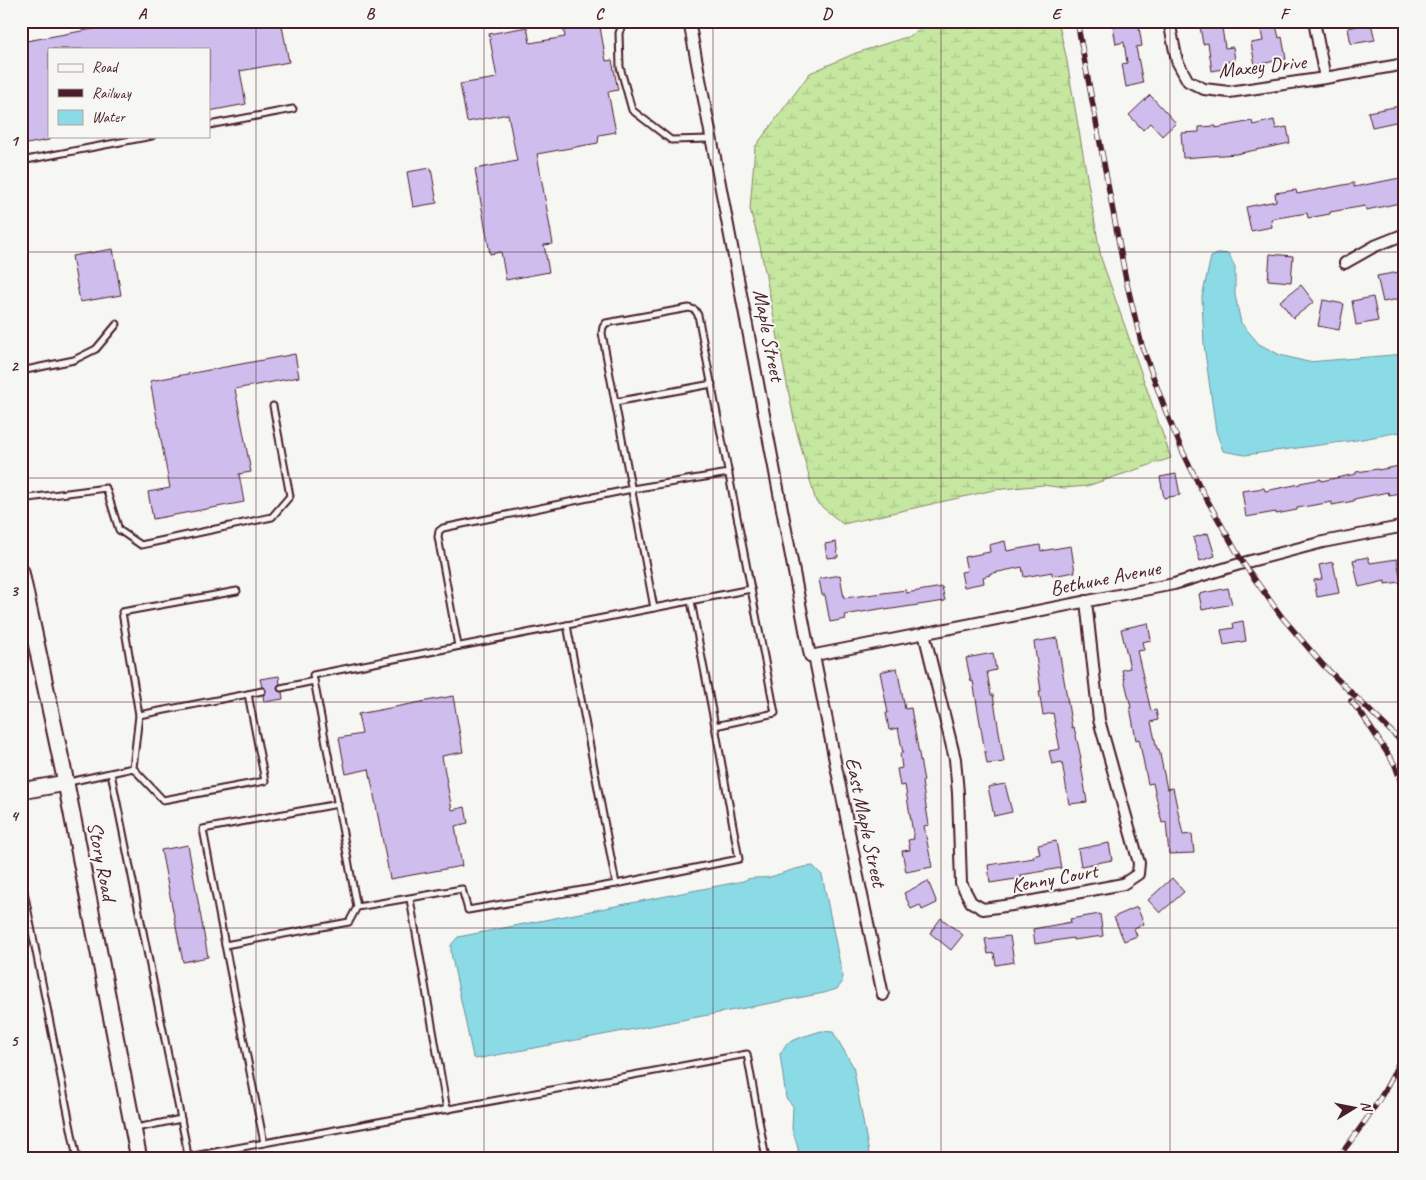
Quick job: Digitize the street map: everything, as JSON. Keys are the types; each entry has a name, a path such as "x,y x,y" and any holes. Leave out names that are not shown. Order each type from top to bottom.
{"street":[{"name":"Maple Street","path":"690,21 812,655"},
{"name":"Maxey Drive","path":"1170,21 1177,60 1188,81 1204,90 1229,92 1405,64"},
{"path":"1314,21 1325,78"},
{"path":"1346,263 1375,246 1405,234"},
{"name":"Bethune Avenue","path":"812,655 1174,584 1324,542 1405,526"},
{"name":"Story Road","path":"21,572 66,783 139,1159"},
{"name":"Kenny Court","path":"924,633 955,759 961,882 971,902 983,909 1123,884 1138,874 1139,864 1098,720 1086,601"},
{"name":"East Maple Street","path":"812,655 883,995"},
{"path":"21,791 66,783"}],"lane":[{"path":"624,21 619,33 620,67 632,110 671,140 713,139"},
{"path":"210,125 293,109"},
{"path":"21,161 142,138"},
{"path":"654,608 602,333 606,323 689,308 695,310 698,314 775,714 715,726"},
{"path":"21,371 74,360 96,349 117,324"},
{"path":"615,402 712,384"},
{"path":"21,499 106,488 118,530 141,545 272,517 290,496 273,406"},
{"path":"458,646 438,537 439,532 443,528 632,489 729,473"},
{"path":"225,945 349,922 357,908 313,675 751,589"},
{"path":"237,591 122,612 139,715 133,768 163,800 265,782 248,694"},
{"path":"357,908 462,889 468,910 616,884 738,859 691,601"},
{"path":"567,625 616,884"},
{"path":"281,688 314,681"},
{"path":"139,715 262,692"},
{"path":"66,783 133,768"},
{"path":"112,773 188,1158 747,1054 766,1159"},
{"path":"264,1143 204,830 338,804"},
{"path":"21,876 77,1159"},
{"path":"410,899 447,1110"},
{"path":"133,1129 181,1119"}],"green space":[{"path":"931,21 1058,21 1066,56 1101,258 1171,458 1087,486 1064,488 1043,485 994,490 843,524 816,502 795,425 760,246 750,209 755,147 810,73 856,53 910,36"}],"water":[{"path":"1220,253 1229,254 1235,268 1235,295 1241,323 1259,344 1280,355 1308,362 1405,354 1405,431 1357,440 1245,455 1223,451 1216,431 1204,345 1202,297 1211,257"},
{"path":"813,866 822,875 842,974 842,983 837,989 476,1059 473,1057 451,953 451,945 458,937 750,879 770,877"},
{"path":"821,1031 833,1032 853,1066 870,1159 799,1159 798,1148 792,1129 793,1106 786,1098 780,1054 787,1043"}],"building":[{"path":"137,21 281,21 289,62 240,71 246,104 210,111 210,48 48,48 49,140 21,145 21,42"},
{"path":"562,21 578,21 578,24 599,21 606,61 612,60 618,90 608,92 616,132 599,135 598,143 537,154 553,244 544,245 549,272 506,280 501,252 490,254 475,169 517,161 508,114 467,122 460,84 497,78 489,34 527,27 530,43 565,37"},
{"path":"1112,21 1138,21 1142,46 1136,47 1143,83 1126,87 1122,64 1127,63 1124,42 1116,44"},
{"path":"1199,21 1221,21 1225,48 1233,47 1235,60 1227,62 1228,68 1212,71 1208,43 1203,44"},
{"path":"1259,21 1275,21 1279,38 1282,37 1286,59 1255,65 1251,43 1263,41"},
{"path":"1371,23 1375,40 1351,44 1348,28"},
{"path":"1150,95 1176,123 1162,136 1150,123 1143,130 1129,115"},
{"path":"1405,105 1405,120 1372,127 1368,112"},
{"path":"1274,120 1276,129 1287,127 1290,143 1236,154 1183,158 1181,133 1199,132 1199,127 1216,126 1216,128 1252,121 1253,125"},
{"path":"431,168 437,203 413,207 407,172"},
{"path":"1405,177 1405,202 1366,210 1365,206 1308,218 1307,213 1271,219 1272,227 1251,231 1246,207 1276,201 1275,193 1296,190 1297,194 1354,183 1354,187"},
{"path":"113,249 121,295 80,302 72,256"},
{"path":"1270,254 1293,256 1291,282 1268,280"},
{"path":"1399,272 1404,298 1383,302 1377,276"},
{"path":"1301,285 1314,302 1293,318 1280,301"},
{"path":"1373,297 1378,321 1356,325 1352,301"},
{"path":"1323,300 1344,304 1339,330 1318,326"},
{"path":"295,354 299,377 235,389 251,472 239,474 244,502 153,519 148,492 170,488 150,381"},
{"path":"1405,465 1405,492 1389,495 1388,492 1332,505 1332,502 1276,514 1276,512 1246,517 1242,491 1264,488 1265,491 1321,479 1321,481 1356,474 1356,472"},
{"path":"1176,474 1180,495 1164,498 1160,477"},
{"path":"1208,533 1215,556 1200,561 1193,538"},
{"path":"1005,541 1007,551 1040,545 1041,551 1071,546 1075,572 1052,576 1052,572 1024,577 1022,567 989,574 983,577 984,583 964,587 961,572 967,571 964,557 990,552 989,545"},
{"path":"836,542 838,557 827,558 825,544"},
{"path":"1368,557 1370,563 1397,559 1401,582 1385,584 1385,581 1359,587 1353,560"},
{"path":"1333,562 1339,593 1317,597 1314,580 1322,579 1319,565"},
{"path":"840,575 844,598 906,590 906,593 942,587 945,601 845,615 846,619 830,622 825,595 822,595 819,579"},
{"path":"1228,588 1232,604 1202,610 1199,594"},
{"path":"1243,621 1246,641 1224,645 1221,630 1234,628 1233,623"},
{"path":"1148,623 1151,640 1142,642 1144,650 1137,651 1151,711 1156,710 1158,720 1151,722 1157,749 1159,749 1167,789 1173,788 1183,835 1192,834 1194,853 1169,854 1166,822 1162,823 1153,783 1148,784 1139,739 1136,740 1131,707 1122,670 1130,668 1121,629"},
{"path":"1057,638 1072,728 1074,727 1081,758 1087,802 1069,804 1062,762 1052,764 1049,751 1060,749 1053,713 1043,715 1034,642"},
{"path":"993,653 996,670 987,672 991,695 993,695 1004,762 987,764 973,681 971,682 966,658"},
{"path":"897,668 905,709 911,708 924,781 922,782 929,825 924,826 932,867 906,872 902,851 910,850 908,840 914,839 905,785 900,786 897,769 902,768 900,753 903,753 898,728 889,730 886,713 888,713 880,672"},
{"path":"279,676 280,684 277,688 278,691 282,692 283,699 264,702 263,695 266,691 262,687 260,679"},
{"path":"453,696 463,752 442,756 452,810 465,807 468,823 455,826 462,866 390,879 369,769 346,774 339,738 362,734 358,714"},
{"path":"1005,784 1012,812 994,816 988,787"},
{"path":"1056,841 1061,868 1021,875 1022,878 990,883 988,865 1034,858 1033,856 1040,854 1038,845"},
{"path":"1109,843 1112,860 1081,866 1078,849"},
{"path":"188,845 208,957 183,962 161,850"},
{"path":"1172,878 1184,892 1160,913 1148,900"},
{"path":"928,881 937,903 922,910 920,905 911,909 904,893"},
{"path":"1137,907 1144,924 1134,928 1137,936 1124,941 1114,917"},
{"path":"1100,914 1103,936 1073,940 1073,938 1035,944 1033,929 1071,922 1070,919"},
{"path":"941,918 963,935 951,950 930,933"},
{"path":"1010,936 1014,962 996,965 994,953 988,954 985,939"}],"railway":[{"path":"1077,21 1126,280 1142,346 1182,450 1201,489 1243,563 1282,617 1323,665 1405,745"},
{"path":"1351,701 1395,765 1405,794"},
{"path":"1337,1159 1384,1092 1405,1047"}]}
